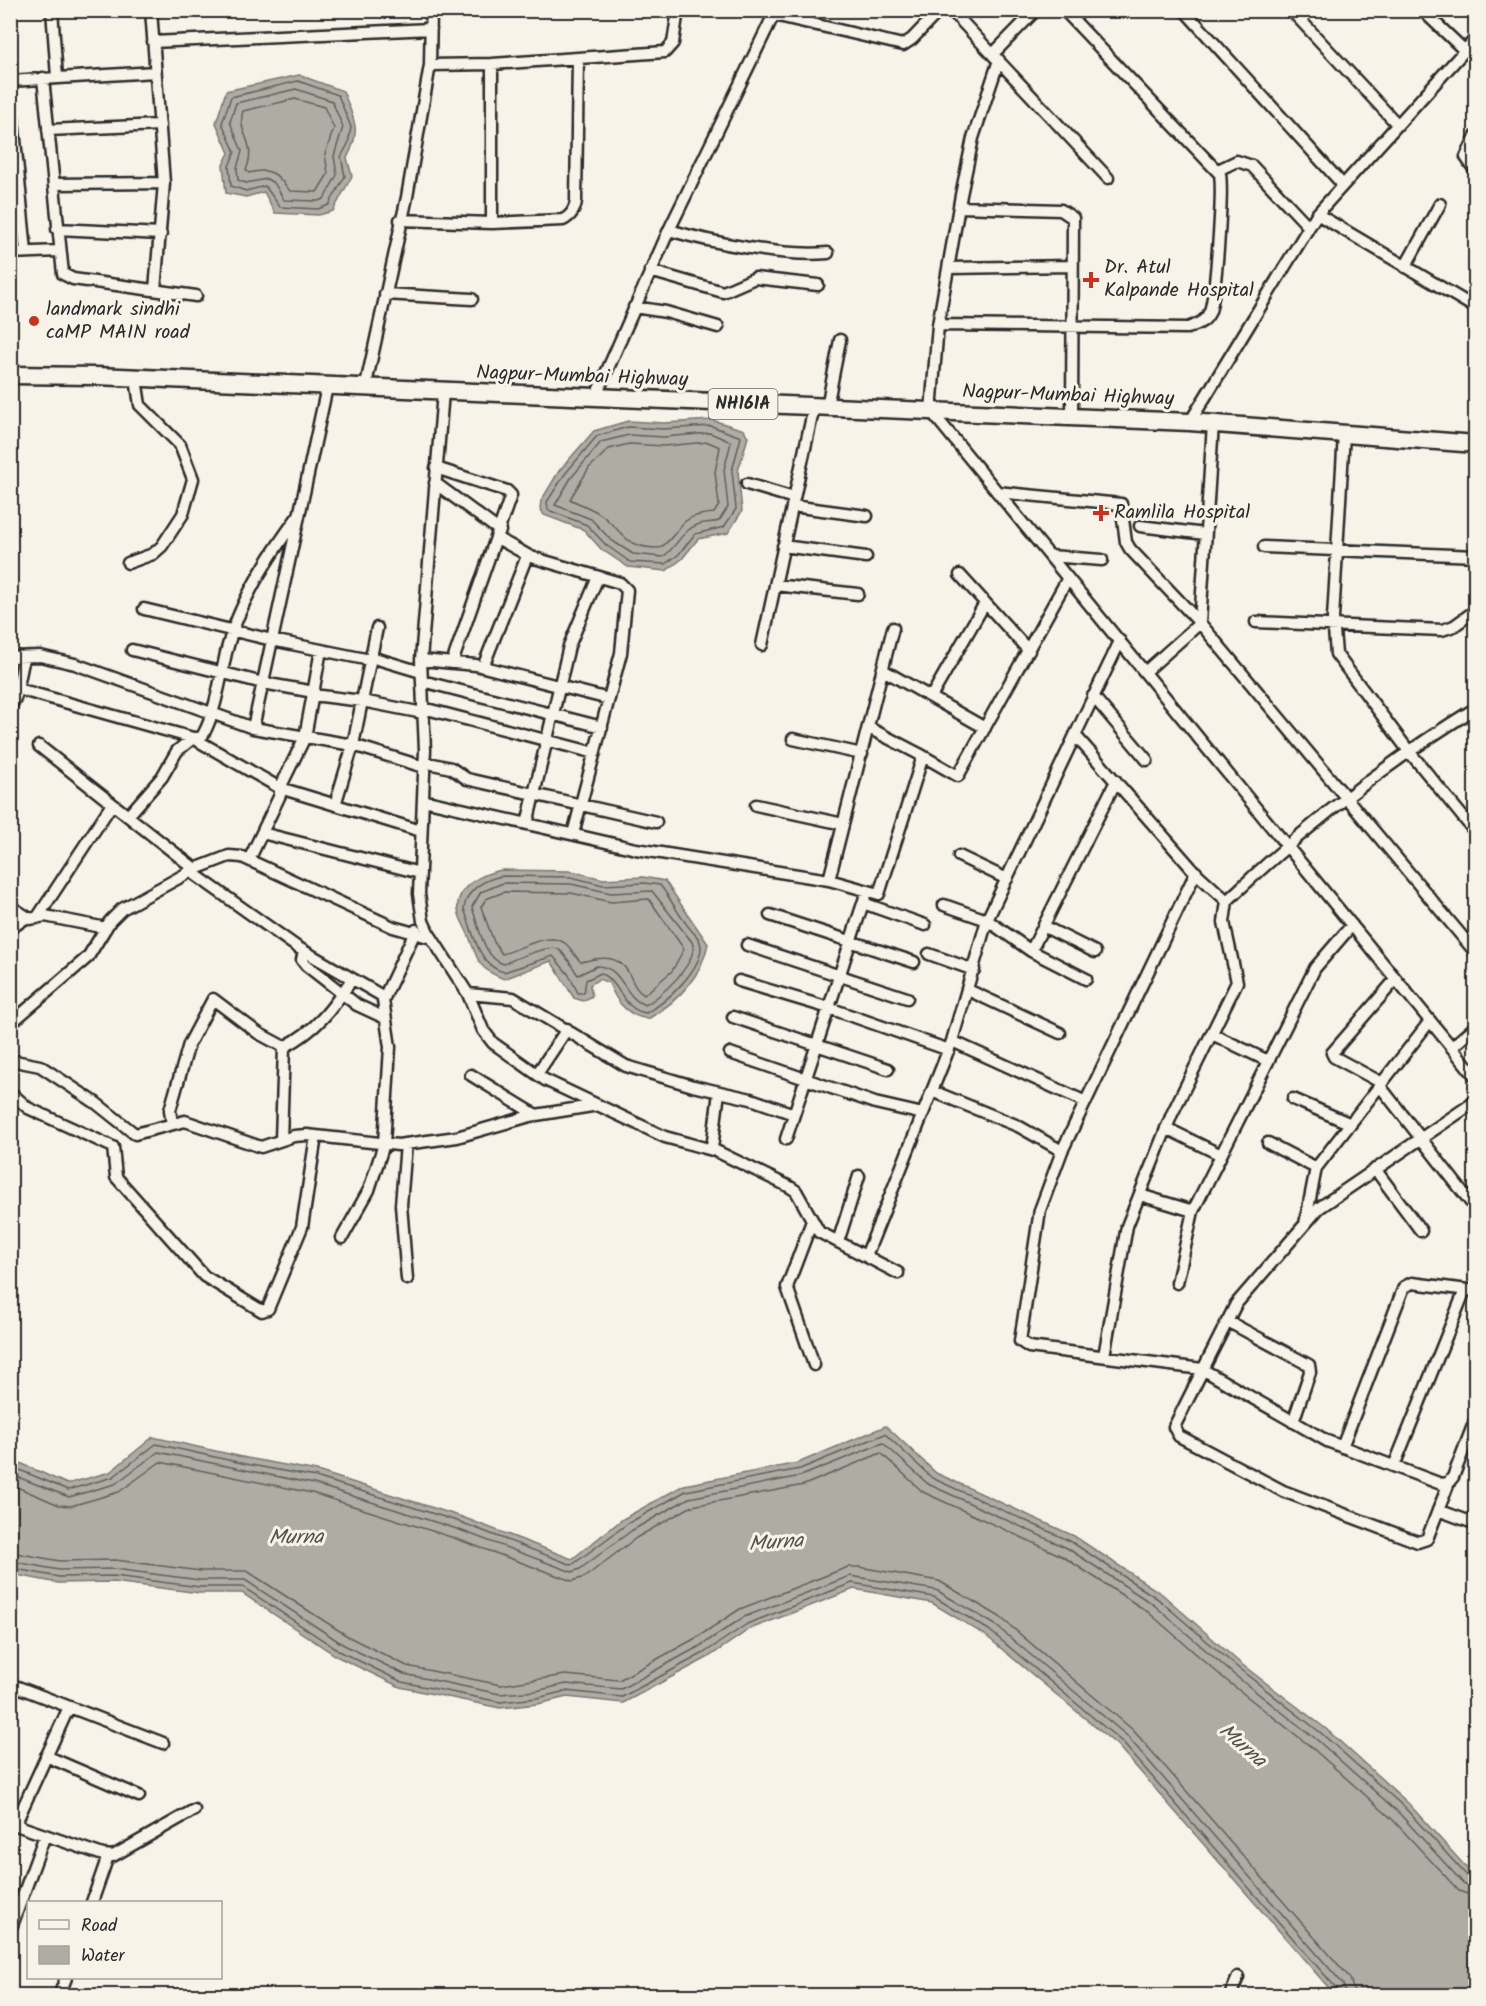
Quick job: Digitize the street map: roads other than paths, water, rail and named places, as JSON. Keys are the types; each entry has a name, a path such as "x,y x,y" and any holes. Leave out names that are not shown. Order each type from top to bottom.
{"highway":[{"name":"Nagpur-Mumbai Highway","path":"10,375 1190,422 1476,444"}],"street":[{"path":"52,10 57,77"},
{"path":"151,10 164,183 155,291"},
{"path":"365,389 430,65 431,10"},
{"path":"430,65 492,64 665,52 673,43 678,10"},
{"path":"595,398 669,230 775,13 903,45 912,39 940,10"},
{"path":"951,10 1108,178"},
{"path":"1036,10 996,57 973,138 938,325 931,411 1476,1077"},
{"path":"938,325 1188,328 1203,322 1210,312 1221,179 1218,170 1064,10"},
{"path":"1184,10 1343,185"},
{"path":"1291,10 1397,124"},
{"path":"1422,10 1464,50"},
{"path":"153,42 430,29"},
{"path":"1190,422 1317,214 1476,38"},
{"path":"400,220 492,223 562,220 572,214 576,201 578,59"},
{"path":"492,64 492,223"},
{"path":"10,81 156,72"},
{"path":"43,78 61,270 67,277 196,296"},
{"path":"10,89 26,252"},
{"path":"48,130 160,125"},
{"path":"1476,136 1466,157 1476,172"},
{"path":"1218,170 1238,161 1252,166 1309,227"},
{"path":"54,184 164,183"},
{"path":"1405,267 1440,204"},
{"path":"959,207 1054,209 1066,212 1073,218 1072,417"},
{"path":"1317,214 1476,308"},
{"path":"57,229 161,234"},
{"path":"669,230 710,242 805,255 828,253"},
{"path":"10,253 59,250"},
{"path":"949,268 1072,266"},
{"path":"650,272 723,292 755,278 818,285"},
{"path":"385,294 472,299"},
{"path":"634,307 666,312 718,327"},
{"path":"762,645 793,502 840,340"},
{"path":"128,563 153,554 162,546 183,514 193,479 180,445 140,405 136,380"},
{"path":"253,728 327,387"},
{"path":"442,392 421,660 424,764 420,873 422,916 432,938 468,994 487,1038 537,1074 664,1137 712,1149 793,1189 819,1232 898,1273"},
{"path":"1145,672 1200,623 1213,424"},
{"path":"1344,434 1336,549 1334,647 1340,660 1408,750 1476,834"},
{"path":"436,468 509,492 512,498 452,663"},
{"path":"435,483 527,556 623,584 627,590 622,648 573,834"},
{"path":"747,484 793,502 867,516"},
{"path":"998,492 1119,502 1123,506 1128,546 1200,623 1476,953"},
{"path":"128,816 162,777 177,751 193,738 199,738 204,733 222,672 231,630 272,552 299,515"},
{"path":"1140,526 1205,534"},
{"path":"783,546 866,557"},
{"path":"1264,547 1476,556"},
{"path":"483,667 527,556"},
{"path":"1050,556 1102,560"},
{"path":"960,575 1029,651"},
{"path":"527,824 532,794 569,646 598,577"},
{"path":"869,728 958,776 1068,578"},
{"path":"775,585 858,594"},
{"path":"931,697 985,603"},
{"path":"144,609 272,640 370,659 602,727"},
{"path":"1256,622 1442,630 1454,626 1476,610"},
{"path":"335,805 353,745 377,628"},
{"path":"829,880 893,628"},
{"path":"866,1256 951,1046 987,920 1119,641"},
{"path":"132,650 263,683 423,711 595,753"},
{"path":"249,860 305,737 321,650"},
{"path":"10,657 44,657 75,664 253,728 353,745 424,764 451,768 467,779 656,822"},
{"path":"10,709 18,690 24,657"},
{"path":"421,660 483,667 609,699"},
{"path":"883,670 986,728"},
{"path":"18,690 193,738 280,788 421,831"},
{"path":"1093,696 1147,760"},
{"path":"1104,1356 1124,1239 1166,1128 1238,978 1224,922 1227,901 1287,844 1347,796 1408,750 1476,708"},
{"path":"1075,735 1196,872 1227,901"},
{"path":"793,739 862,754"},
{"path":"39,746 193,870 304,951 384,997"},
{"path":"423,800 636,849 829,880 879,894 923,756"},
{"path":"1031,951 1116,782"},
{"path":"32,918 112,804"},
{"path":"756,805 843,824"},
{"path":"262,832 420,873"},
{"path":"10,1024 88,957 106,928 122,909 193,870 229,856 249,860 393,927 432,938"},
{"path":"959,856 1006,879"},
{"path":"1196,872 1062,1151 1040,1210 1019,1336 1024,1345 1202,1369 1293,1422 1342,1447 1441,1484 1450,1480"},
{"path":"786,1139 867,891"},
{"path":"863,903 925,925"},
{"path":"944,905 987,920 1031,951 1086,979"},
{"path":"10,906 32,918"},
{"path":"770,915 914,962"},
{"path":"10,929 32,918 45,916 106,928"},
{"path":"342,1238 369,1190 384,1144 390,1047 384,997 422,916"},
{"path":"1177,1282 1193,1211 1315,968 1352,925"},
{"path":"1043,926 1095,952"},
{"path":"747,945 907,998"},
{"path":"304,951 303,960 306,965 360,1007 385,1018"},
{"path":"929,954 974,970"},
{"path":"284,1047 306,1036 324,1019 352,979"},
{"path":"1396,979 1332,1053 1381,1084 1476,1209"},
{"path":"738,981 951,1046 1086,1102"},
{"path":"968,990 1060,1033"},
{"path":"468,994 513,998 626,1065 747,1098 794,1114"},
{"path":"172,1124 170,1110 180,1072 189,1044 210,1001 216,1000 258,1033 284,1047"},
{"path":"733,1017 888,1069"},
{"path":"1304,1227 1316,1168 1430,1021"},
{"path":"1452,1047 1476,1026"},
{"path":"537,1074 567,1029"},
{"path":"1212,1034 1268,1061"},
{"path":"281,1140 284,1047"},
{"path":"730,1053 875,1103 923,1114"},
{"path":"10,1060 40,1066 96,1104 131,1133 139,1134 188,1121 261,1147 294,1136 406,1144 457,1137 536,1115 597,1105"},
{"path":"471,1075 536,1115"},
{"path":"932,1091 1018,1126 1062,1151"},
{"path":"10,1092 28,1108 113,1147 116,1178 204,1276 262,1311 268,1309 301,1233 316,1136"},
{"path":"712,1149 719,1092"},
{"path":"1293,1099 1351,1124"},
{"path":"1476,1101 1322,1206 1238,1301 1174,1421 1175,1432 1179,1436 1283,1491 1418,1542 1427,1539 1450,1480 1472,1439 1476,1418"},
{"path":"1166,1128 1221,1155"},
{"path":"1268,1143 1316,1168"},
{"path":"406,1144 401,1205 406,1279"},
{"path":"1375,1169 1422,1231"},
{"path":"838,1242 859,1176"},
{"path":"1140,1195 1193,1211"},
{"path":"812,1221 789,1275 787,1287 814,1365"},
{"path":"1342,1447 1404,1287 1412,1283 1470,1291 1394,1466"},
{"path":"1227,1321 1309,1365 1310,1372 1293,1422"},
{"path":"1438,1510 1476,1524"},
{"path":"10,1684 163,1743"},
{"path":"69,1707 13,1824 113,1856 194,1810"},
{"path":"46,1756 139,1796"},
{"path":"10,1931 45,1835"},
{"path":"92,1901 108,1856"},
{"path":"10,1896 22,1900"},
{"path":"1230,1995 1238,1977"},
{"path":"60,1995 65,1979"}],"water":[{"path":"299,75 343,91 355,125 354,140 347,158 352,176 333,211 319,215 275,213 264,192 246,197 226,193 223,165 229,153 216,123 226,91"},
{"path":"712,420 744,430 748,437 738,471 742,511 728,533 698,539 682,559 666,571 628,567 601,549 584,530 544,515 540,508 541,501 559,471 594,431 628,421 664,423"},
{"path":"502,870 571,871 603,879 643,877 665,881 708,944 700,967 686,988 669,1005 648,1019 634,1015 623,1007 609,983 599,979 590,985 592,996 583,1001 574,998 551,961 504,979 496,976 478,959 460,917 458,902 461,894 472,882 487,874"},
{"name":"Murna","path":"886,1426 936,1473 1074,1536 1162,1594 1240,1663 1325,1728 1408,1803 1475,1877 1475,1995 1335,1995 1117,1745 985,1635 932,1603 854,1589 750,1629 707,1658 623,1703 567,1697 538,1704 500,1708 400,1687 338,1657 242,1593 200,1593 113,1582 58,1583 11,1574 11,1459 67,1484 110,1472 153,1437 317,1471 462,1517 572,1559 623,1519 684,1485 798,1463"}],"place":[{"name":"Dr. Atul Kalpande Hospital","path":"1091,280"},
{"name":"landmark sindhi caMP MAIN road","path":"34,321"},
{"name":"Ramlila Hospital","path":"1101,513"}]}
